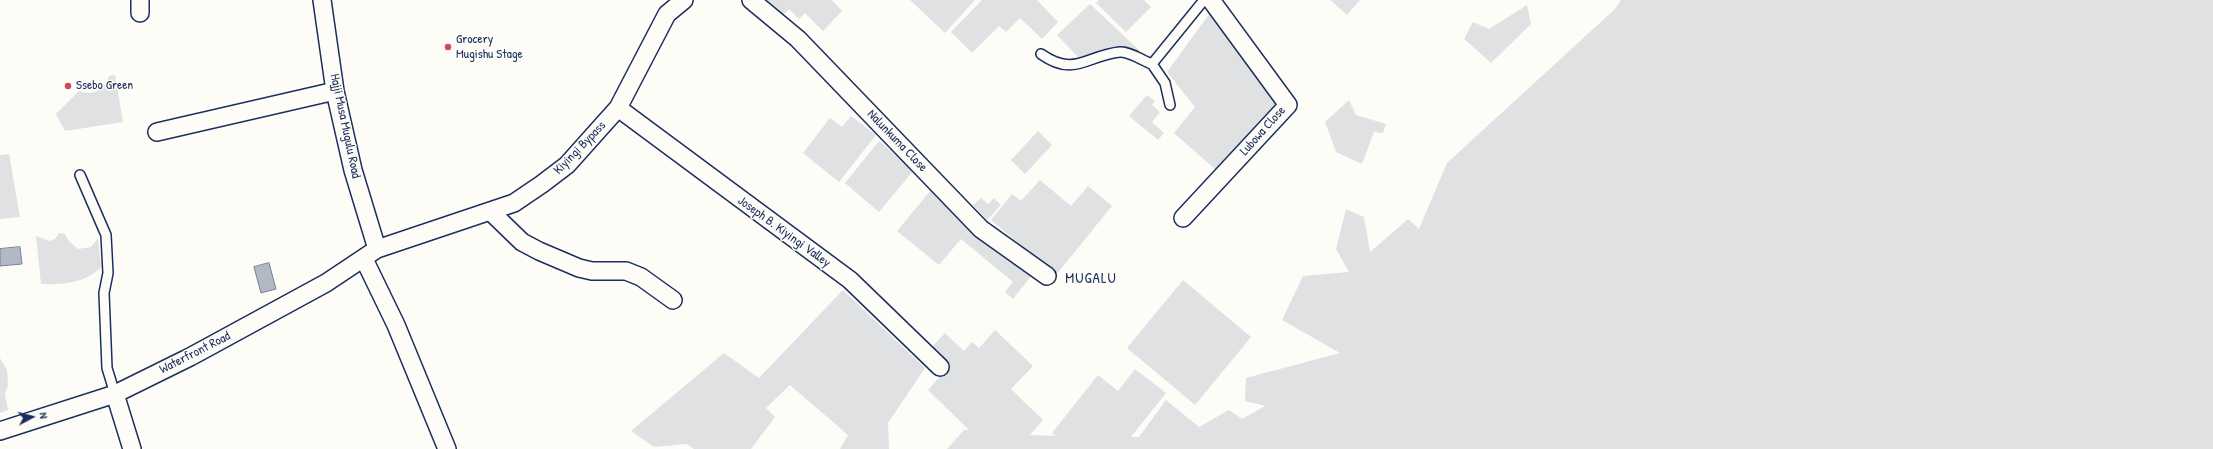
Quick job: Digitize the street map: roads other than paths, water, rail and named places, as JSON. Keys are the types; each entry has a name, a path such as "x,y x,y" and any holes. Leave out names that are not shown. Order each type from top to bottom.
{"street":[{"name":"Hajji Musa Mugulu Road","path":"322,0 336,91 370,254 396,325 447,449"},
{"name":"Kiyingi Bypass","path":"370,254 406,238 514,203 561,170 618,108 666,14 684,0"},
{"name":"Nalunkuma Close","path":"751,0 798,39 981,229 1047,276"},
{"name":"Lubowa Close","path":"1183,218 1288,105 1211,0"},
{"path":"157,132 336,91"},
{"name":"Joseph B. Kiyingi Valley","path":"618,108 850,280 940,367"},
{"path":"490,211 522,242 539,251 579,268 592,271 626,270 641,277 673,300"},
{"name":"Waterfront Road","path":"0,431 114,394 261,318 326,282 370,254"},
{"path":"114,394 132,449"}],"lane":[{"path":"1152,64 1204,0"},
{"path":"1042,54 1055,63 1076,65 1121,52 1152,64 1165,83 1170,105"},
{"path":"80,175 106,234 108,273 104,293 107,368 114,394"}],"place":[{"name":"Grocery Mugishu Stage","path":"448,47"},
{"name":"Ssebo Green","path":"68,86"}],"district":[{"name":"MUGALU","path":"1091,279"}]}
